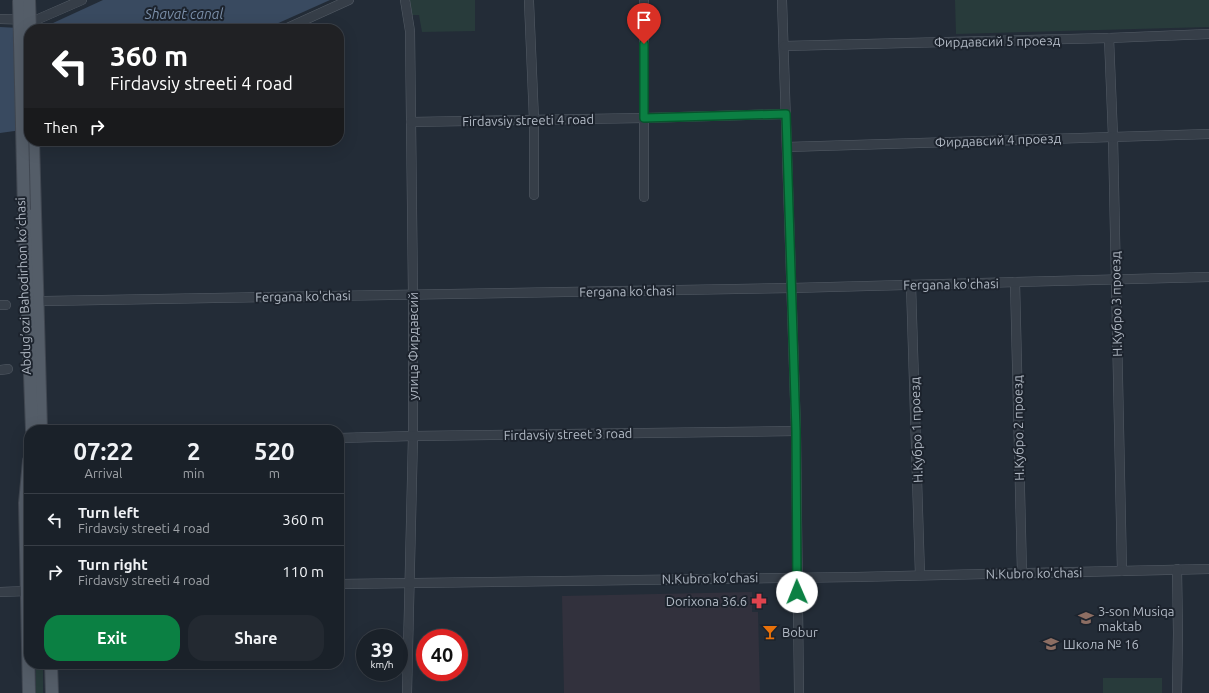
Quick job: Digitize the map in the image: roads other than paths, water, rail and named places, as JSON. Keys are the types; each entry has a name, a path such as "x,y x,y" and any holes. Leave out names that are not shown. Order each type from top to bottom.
{"main road":[{"name":"Abdug’ozi Bahodirhon ko’chasi","path":"19,0 24,95"},
{"path":"29,0 30,24"},
{"name":"Abdug’ozi Bahodirhon ko’chasi","path":"27,146 42,425"},
{"name":"Abdug’ozi Bahodirhon ko’chasi","path":"32,425 30,209 33,146"},
{"path":"29,669 29,693"},
{"path":"51,669 52,693"}],"street":[{"path":"0,19 36,20 82,0"},
{"path":"296,24 349,0"},
{"name":"улица Фирдавсий","path":"405,0 410,31 413,295 413,436 407,693"},
{"path":"644,0 644,197"},
{"path":"782,0 796,431 799,693"},
{"path":"529,2 534,120 534,195"},
{"name":"Фирдавсий 5 проезд","path":"784,46 1209,34"},
{"name":"Н.Кубро 3 проезд","path":"1109,38 1113,136 1122,571"},
{"name":"Firdavsiy streeti 4 road","path":"411,122 786,114"},
{"name":"Фирдавсий 4 проезд","path":"787,147 1209,134"},
{"name":"Fergana ko'chasi","path":"45,301 792,288 1209,277"},
{"name":"Н.Кубро 2 проезд","path":"1015,282 1022,573"},
{"name":"Н.Кубро 1 проезд","path":"911,285 920,575"},
{"name":"Firdavsiy street 3 road","path":"344,438 796,431"},
{"name":"N.Kubro ko'chasi","path":"344,584 1209,569"},
{"path":"1177,570 1177,693"},
{"path":"0,592 24,591"}],"water":[{"name":"Shavat canal","path":"103,0 330,0 276,24 51,24"},
{"path":"0,27 24,28 24,130 0,133"}],"place":[{"name":"Dorixona 36.6","path":"759,601"},
{"name":"3-son Musiqa maktab","path":"1086,618"},
{"name":"Bobur","path":"770,632"},
{"name":"Школа № 16","path":"1051,644"}]}
